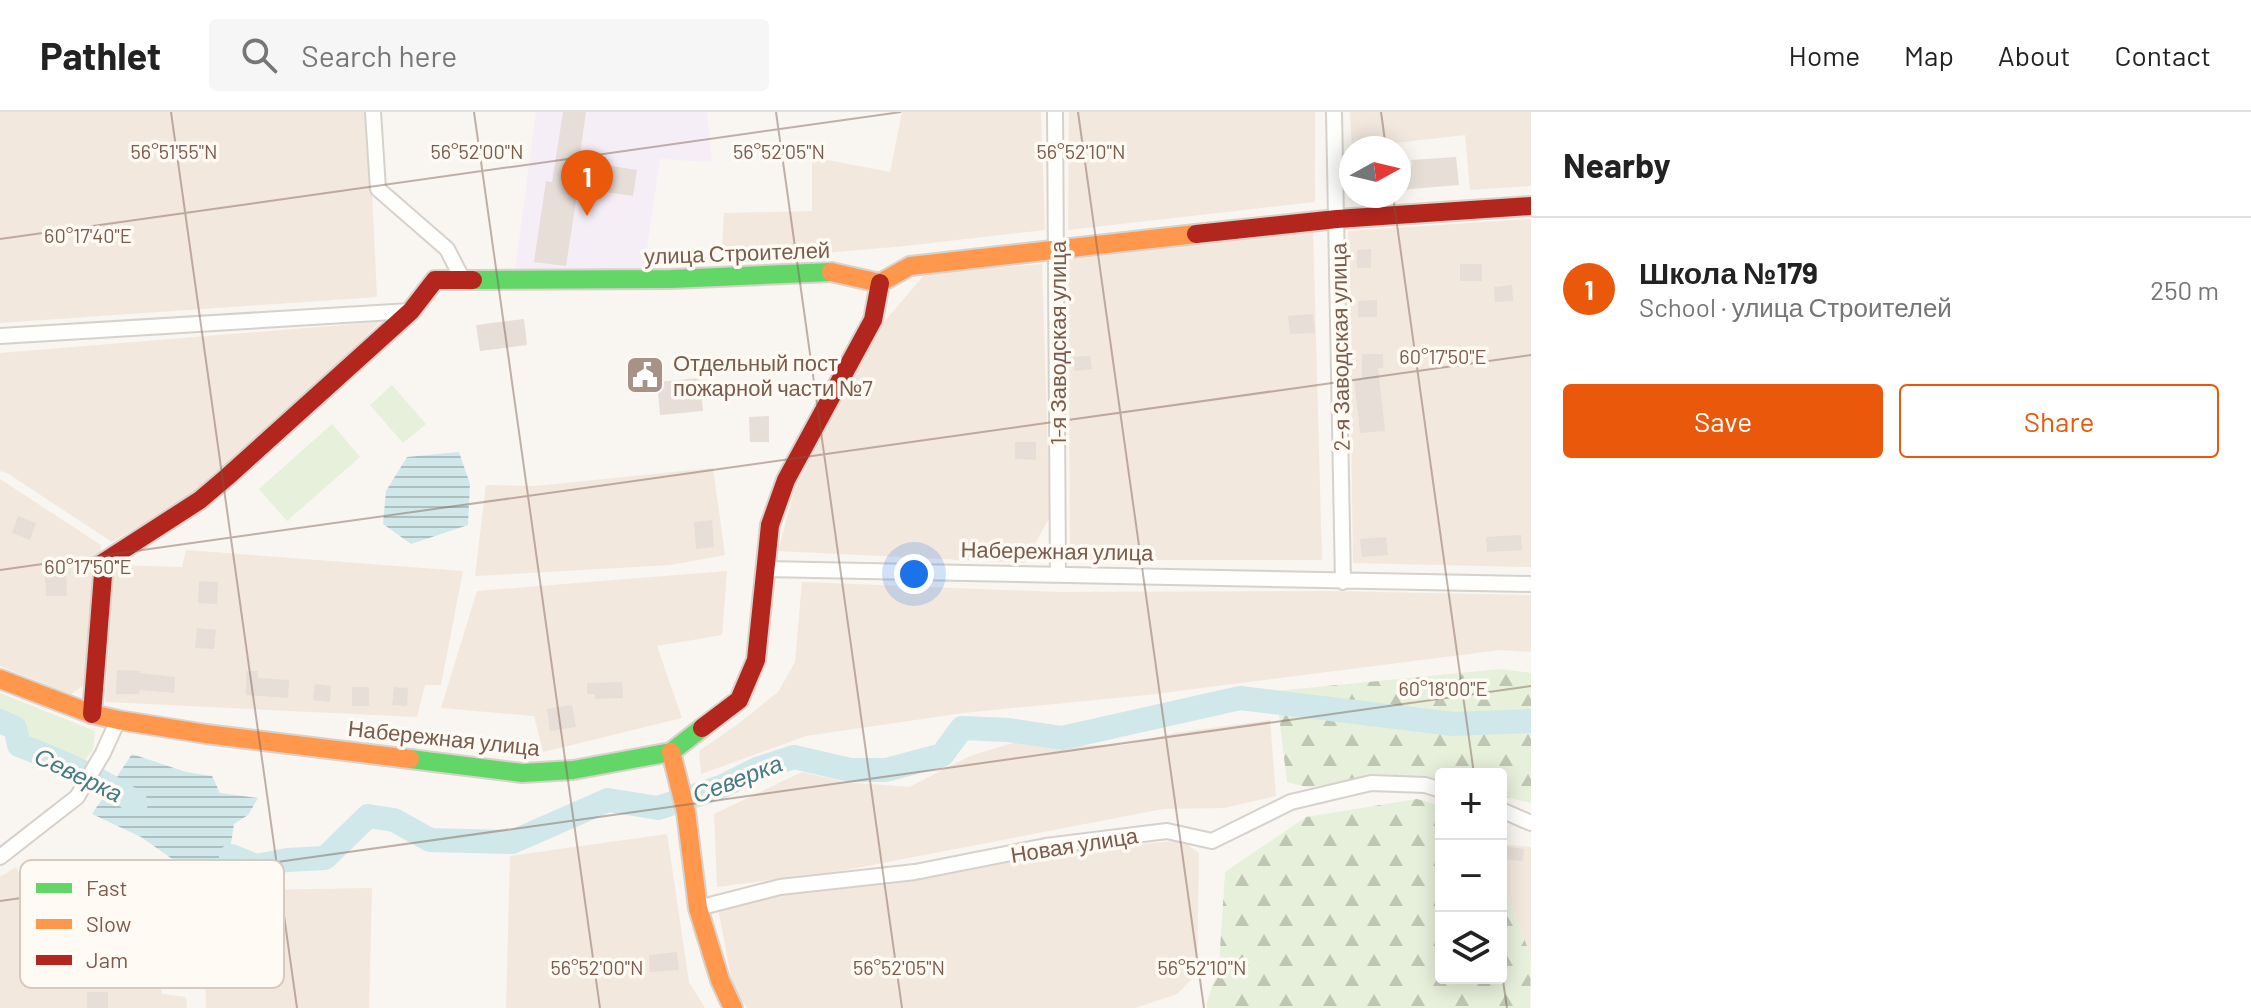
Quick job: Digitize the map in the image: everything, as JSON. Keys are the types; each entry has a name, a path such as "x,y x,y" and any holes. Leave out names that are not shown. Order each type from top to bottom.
{"street":[{"path":"373,112 378,189 447,249 463,280"},
{"name":"1-я Заводская улица","path":"1055,112 1058,574"},
{"name":"2-я Заводская улица","path":"1334,112 1343,582"},
{"path":"764,569 770,525 786,480 873,320 880,283 910,266 1337,219 1531,206"},
{"name":"улица Строителей","path":"411,311 435,280 671,279 837,272 880,283"},
{"path":"0,336 411,311"},
{"path":"92,714 104,562 200,500 411,311"},
{"name":"Набережная улица","path":"0,679 92,714 206,734 522,773 573,770 671,752 739,700 756,660 764,569 1531,584"},
{"path":"0,857 77,797 118,720"},
{"path":"671,752 686,812 698,908 720,980 733,1008"},
{"name":"Новая улица","path":"698,908 780,887 915,872 1091,840 1167,831 1212,841 1291,802 1371,783 1435,788"},
{"path":"1507,813 1531,823"}],"shaded area":[{"path":"0,112 368,112 377,297 0,323"},
{"path":"536,112 707,112 712,162 660,159 643,276 515,271"},
{"path":"902,112 1041,112 1045,230 721,262 724,213 812,211 812,157 890,172"},
{"path":"1069,112 1315,112 1315,202 1068,230"},
{"path":"1350,112 1531,112 1531,186 1470,190 1465,135 1411,141 1411,136 1351,136"},
{"path":"1531,219 1531,567 1353,563 1348,231"},
{"path":"1313,230 1322,560 1070,560 1068,260"},
{"path":"1042,264 1050,517 1024,563 778,551 795,488 883,323 926,273"},
{"path":"380,322 296,405 204,488 112,542 0,471 0,353"},
{"path":"713,468 725,555 670,565 475,576 486,485 535,486"},
{"path":"0,479 101,545 92,680 71,694 0,666"},
{"path":"186,550 463,571 441,685 425,685 417,717 105,702 114,565 182,567"},
{"path":"727,571 722,635 657,646 682,718 543,752 534,716 441,708 477,591"},
{"path":"802,582 1059,592 1327,591 1531,595 1531,652 1500,650 1147,695 963,713 806,736 701,774 699,751 778,692 795,662"},
{"path":"1270,720 1276,796 1224,808 1163,809 846,870 717,887 714,814 802,772 845,782 909,787 970,756 1022,740 1064,746 1125,745 1175,733"},
{"path":"667,834 689,982 705,1008 506,1008 510,856"},
{"path":"1181,840 1199,853 1197,974 1177,994 1135,1008 747,1008 733,988 718,908 778,893 913,878 1045,855"},
{"path":"1507,845 1531,847 1531,956 1507,895"},
{"path":"16,867 20,875 20,988 161,988 162,994 186,997 187,1008 0,1008 0,877"},
{"path":"372,888 369,1008 206,1008 205,988 284,988 284,890"}],"green space":[{"path":"392,385 426,424 403,443 370,405"},
{"path":"332,424 360,457 287,521 259,489"},
{"path":"1501,669 1531,673 1531,803 1507,797 1507,768 1435,768 1435,785 1385,777 1307,787 1287,782 1276,691"},
{"path":"0,693 95,731 93,750 84,761 29,738 26,722 0,709"},
{"path":"1417,799 1435,804 1435,984 1507,984 1507,895 1531,956 1530,1008 1208,1008 1206,1005 1219,966 1225,872 1306,817"}],"water":[{"path":"459,452 470,484 468,525 411,544 383,524 386,491 407,457"},
{"path":"132,754 186,772 212,776 220,793 258,798 248,815 234,824 230,850 248,860 174,860 141,837 92,814"}],"building":[{"path":"563,112 586,112 579,161 637,170 633,196 578,188 566,266 534,262 546,181 552,182"},
{"path":"1456,157 1459,185 1411,189 1411,160"},
{"path":"1371,249 1371,268 1357,268 1357,250"},
{"path":"1460,264 1482,264 1482,281 1460,281"},
{"path":"1512,285 1513,301 1495,302 1494,287"},
{"path":"1377,300 1377,317 1358,317 1358,301"},
{"path":"1313,314 1315,333 1290,334 1288,316"},
{"path":"524,319 527,345 480,351 476,325"},
{"path":"1362,354 1383,354 1383,368 1378,368 1385,431 1360,433 1354,379 1362,378"},
{"path":"1090,356 1092,369 1075,371 1073,357"},
{"path":"700,378 703,411 660,415 657,382"},
{"path":"769,416 769,442 750,442 749,417"},
{"path":"1015,442 1036,442 1036,460 1015,459"},
{"path":"18,516 36,523 30,540 12,533"},
{"path":"712,520 714,547 696,549 694,522"},
{"path":"1521,535 1522,550 1487,552 1486,537"},
{"path":"1386,537 1388,555 1362,557 1360,539"},
{"path":"66,573 67,596 46,596 45,574"},
{"path":"199,581 218,582 217,604 198,603"},
{"path":"197,628 216,630 214,649 195,648"},
{"path":"117,670 175,677 174,693 140,690 139,694 116,694"},
{"path":"246,671 258,671 258,678 289,680 288,698 246,695"},
{"path":"622,682 623,698 595,699 595,694 587,694 587,683"},
{"path":"315,684 331,686 330,702 313,700"},
{"path":"352,687 369,687 369,706 352,706"},
{"path":"394,687 408,688 407,706 392,705"},
{"path":"572,705 576,727 550,731 547,709"},
{"path":"1507,847 1524,849 1523,861 1507,860"},
{"path":"677,952 679,970 650,972 649,955"},
{"path":"87,992 108,992 108,1008 87,1008"}],"waterway":[{"name":"Северка","path":"284,861 325,858 368,816 394,820 430,840 512,842 608,800 658,808 721,787 757,769 794,757 850,770 886,770 942,755 962,728 1008,730 1062,738 1240,698 1453,724 1531,721"},
{"name":"Северка","path":"0,721 15,728 19,745 94,777 136,803"},
{"name":"Северка","path":"231,856 241,860"}],"traffic: fast":[{"path":"473,280 671,279 831,272"},
{"path":"410,759 522,773 573,770 671,752 702,728"}],"traffic: slow":[{"path":"831,272 880,283 910,266 1196,234"},
{"path":"0,679 92,714 118,720 410,759"},
{"path":"671,752 686,812 698,908 720,980 733,1008"}],"traffic: jam":[{"path":"1196,234 1337,219 1531,206"},
{"path":"92,714 104,562 200,500 227,477 411,311 435,280 473,280"},
{"path":"702,728 739,700 756,660 770,525 786,480 873,320 880,283"}],"place":[{"name":"Школа №179","path":"587,216"},
{"name":"Отдельный пост пожарной части №7","path":"645,375"}]}
